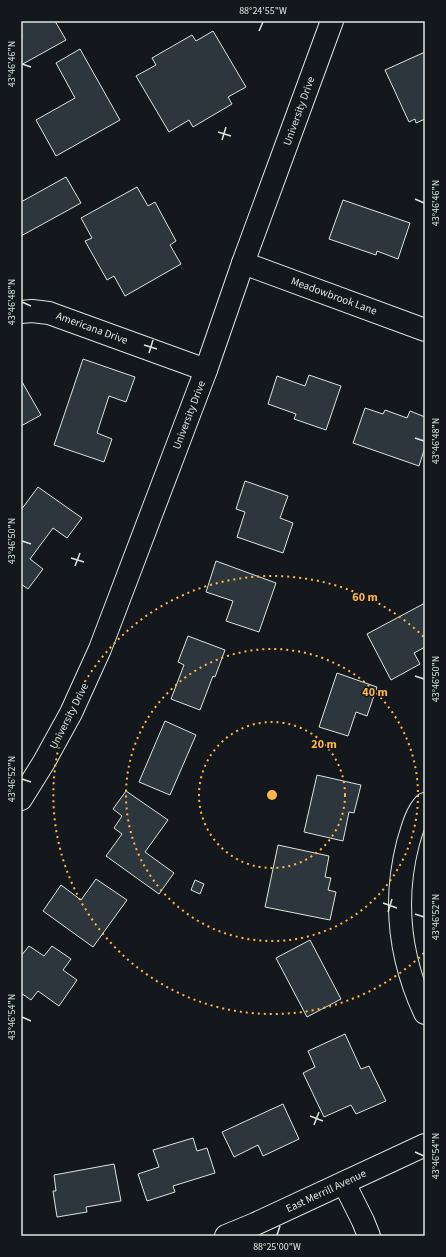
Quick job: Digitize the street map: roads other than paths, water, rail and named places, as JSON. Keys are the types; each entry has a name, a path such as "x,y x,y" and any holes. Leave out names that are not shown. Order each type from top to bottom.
{"street":[{"name":"University Drive","path":"21,799 58,738 95,663 206,370 243,263 332,21"},
{"name":"Meadowbrook Lane","path":"243,263 425,330"},
{"name":"Americana Drive","path":"21,312 32,311 50,313 206,370"},
{"path":"425,804 421,808 418,815 405,854 401,881 400,903 401,928 406,960 413,984 425,1013"},
{"name":"East Merrill Avenue","path":"226,1236 425,1145"},
{"path":"344,1183 364,1221 369,1236"}]}
